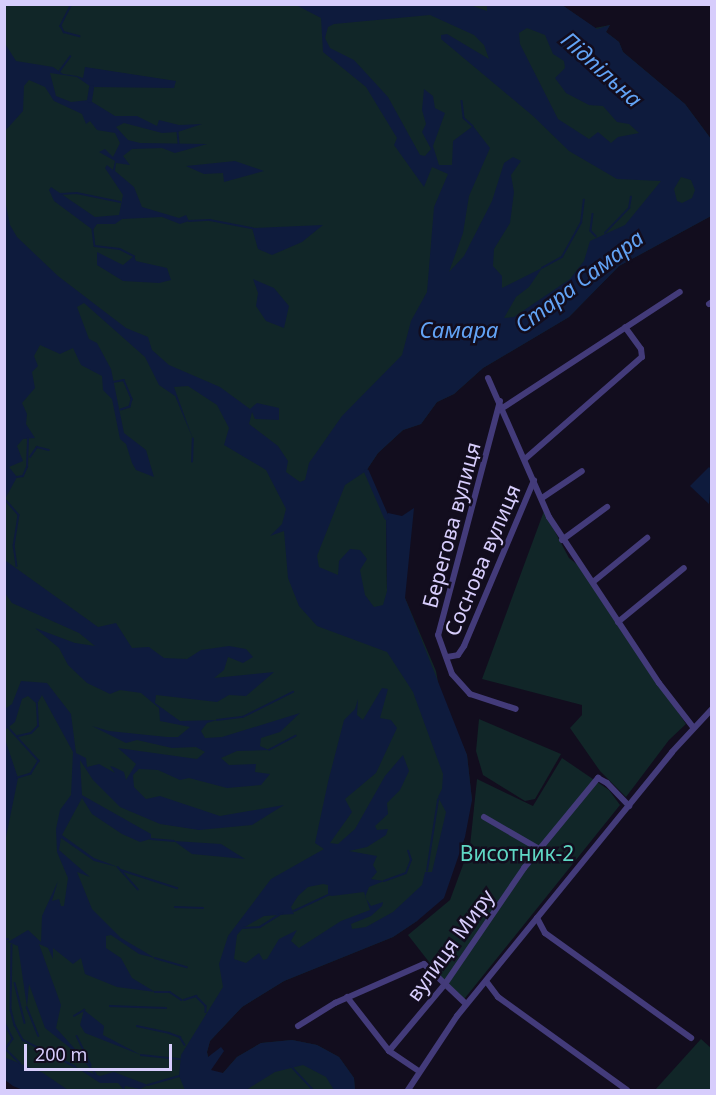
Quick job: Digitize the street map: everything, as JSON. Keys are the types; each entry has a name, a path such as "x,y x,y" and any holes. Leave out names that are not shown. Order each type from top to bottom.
{"street":[{"path":"502,404 680,292"},
{"path":"525,459 642,357 641,349 625,327"},
{"path":"488,378 502,404 562,540 693,727"},
{"name":"Берегова вулиця","path":"447,657 438,635 502,404"},
{"path":"542,498 582,471"},
{"name":"Соснова вулиця","path":"516,709 470,694 452,674 447,657 458,655 464,646 534,480"},
{"path":"562,540 607,507"},
{"path":"593,582 647,538"},
{"path":"618,622 684,568"},
{"path":"408,1090 466,1004 693,727 711,709"},
{"name":"вулиця Миру","path":"389,1051 445,984 539,849 598,778 607,783 629,806"},
{"path":"484,817 539,849"},
{"path":"537,918 545,933 691,1038"},
{"path":"298,1026 347,998 424,964 466,1004"},
{"path":"486,981 498,997 627,1090"},
{"path":"347,998 389,1051 419,1071"}],"green space":[{"path":"4,5 562,5 595,28 610,25 606,32 619,42 623,52 685,104 711,139 711,216 619,266 569,317 483,368 454,394 437,402 421,424 403,430 378,453 366,471 386,517 387,591 405,598 436,671 440,693 467,755 472,800 417,921 393,937 284,981 242,1007 210,1041 207,1052 212,1073 223,1073 237,1057 261,1043 292,1040 317,1045 339,1057 354,1078 355,1090 23,1090 5,1080"},
{"path":"544,511 569,558 578,565 686,724 669,740 626,797 600,771 570,728 582,715 582,705 482,679"},
{"path":"479,719 561,754 535,799 525,801 483,775 476,751"},
{"name":"Висотник-2","path":"562,758 609,790 620,805 461,1003 408,935 450,900 470,846 477,779 533,806"},
{"path":"701,1039 711,1048 711,1090 655,1090"}],"water":[{"name":"Самара","path":"296,5 470,5 487,11 487,5 562,5 597,29 610,25 606,32 619,42 623,52 685,104 711,139 711,216 619,266 569,317 483,368 454,394 437,402 421,424 403,430 378,453 366,471 345,485 317,556 319,567 338,575 339,561 350,549 360,550 367,559 360,570 365,595 374,607 383,605 387,591 386,517 388,513 402,516 414,508 405,598 467,755 472,800 465,837 444,898 417,921 393,937 284,981 242,1007 210,1041 208,1057 221,1047 224,1051 211,1070 223,1073 237,1057 261,1043 292,1040 317,1045 339,1057 354,1078 355,1090 334,1090 326,1077 303,1065 275,1072 246,1090 185,1090 179,1076 181,1055 223,987 219,964 228,936 271,879 324,849 315,843 328,782 344,720 355,709 358,699 357,715 363,720 382,688 388,689 380,718 391,720 397,728 376,773 345,799 352,812 330,843 338,844 355,829 385,776 403,755 409,771 400,790 387,803 388,814 375,826 377,830 388,829 386,835 367,847 349,851 377,856 373,865 377,872 371,879 384,881 369,887 365,896 364,892 328,895 328,885 323,884 308,887 291,907 294,914 264,916 243,928 237,935 234,959 246,963 259,953 263,960 267,959 279,939 297,930 291,941 299,948 341,921 370,910 366,899 371,906 383,902 382,906 371,916 351,924 352,929 366,927 393,912 422,885 425,872 432,872 446,812 438,797 442,789 443,774 413,692 387,652 317,626 299,606 288,578 284,531 270,536 282,524 286,509 266,470 224,445 229,428 217,405 188,386 174,387 193,439 175,396 159,385 145,357 84,303 77,307 89,339 97,343 111,369 124,433 146,450 154,477 136,470 132,463 126,444 120,439 112,399 103,390 102,376 81,365 73,348 60,354 40,345 34,356 38,366 32,372 35,388 22,403 27,414 26,424 35,438 23,439 17,446 23,461 9,467 17,477 5,499 5,200 10,225 17,237 58,276 126,328 148,337 152,350 169,365 220,387 250,409 257,403 279,408 279,420 255,419 252,412 249,424 278,446 288,461 286,472 300,482 305,480 309,463 342,416 402,355 411,321 427,292 434,207 448,174 432,167 424,187 394,145 397,138 366,87 323,52 321,18","holes":["430,15 474,35 484,45 489,59 447,34 441,35 441,39 533,116 569,151 617,179 661,181 625,225 590,241 584,261 570,279 514,317 504,318 516,297 529,287 542,268 502,288 502,276 493,266 494,249 510,223 514,192 511,175 521,161 513,157 504,163 492,201 464,256 449,272 463,233 469,196 490,148 473,126 453,141 452,165 439,165 433,146 445,113 435,108 433,96 424,89 422,110 426,124 422,132 431,149 425,156 420,155 388,97 354,60 330,48 325,38 328,27 334,24","527,28 545,35 553,54 564,61 565,68 555,78 566,93 589,105 603,106 617,122 629,124 639,133 618,137 611,143 598,132 589,139 558,119 520,44 519,33","681,177 691,180 695,190 692,198 682,203 677,201 674,189"]},
{"path":"4,42 16,61 53,67 63,74 83,78 85,67 176,81 174,88 91,87 77,77 50,73 56,96 71,102 89,100 115,116 137,116 157,126 159,120 179,125 202,124 178,132 162,133 124,123 116,127 128,140 140,143 207,144 175,153 162,148 132,149 123,156 130,165 116,163 115,171 134,187 142,207 179,218 186,215 189,221 180,224 162,217 122,219 115,224 97,224 93,230 54,201 49,190 51,187 95,217 119,215 123,195 105,168 107,165 113,170 115,161 99,152 105,149 113,157 120,143 115,133 97,130 90,121 86,124 82,114 54,101 45,87 29,80 24,86 23,111 5,131"},
{"path":"235,161 264,171 224,182 223,173 204,174 186,166"},
{"path":"323,225 302,242 272,255 258,249 252,228"},
{"path":"97,252 123,265 134,256 136,261 167,268 171,280 159,283 123,281 97,265"},
{"path":"253,279 274,288 289,306 284,328 266,321 256,306 258,293"},
{"path":"709,467 712,470 709,504 690,486"},
{"path":"6,561 98,627 116,623 132,648 149,647 164,658 187,659 201,650 229,646 246,649 253,657 243,663 228,657 224,670 214,678 274,672 246,696 229,695 217,702 156,695 155,703 180,721 217,720 207,723 201,731 205,738 222,737 300,713 280,732 261,738 260,746 269,750 237,751 221,758 229,765 256,764 255,772 270,774 261,785 227,788 189,778 180,780 158,770 139,769 133,775 134,787 146,799 160,796 220,816 284,805 252,825 199,830 160,824 120,807 93,780 80,760 82,795 151,834 151,839 140,842 122,834 92,814 82,798 62,835 94,858 118,867 94,861 61,838 59,850 90,877 77,872 92,909 121,938 155,958 139,954 111,935 106,936 106,948 121,958 132,978 155,992 117,987 85,974 81,958 73,964 53,948 53,959 48,948 39,944 61,1005 56,1028 84,1059 45,1028 29,984 27,1007 18,946 8,942 28,930 41,942 42,916 58,881 52,901 59,899 61,906 64,906 68,878 57,852 56,829 60,810 71,795 73,752 42,695 37,704 28,696 22,699 15,722 5,730 5,709 12,704 21,681 47,683 71,714 76,753 86,758 87,767 99,764 115,773 110,766 114,767 124,772 126,780 136,764 118,748 197,759 205,752 196,747 172,748 137,740 126,743 92,726 109,731 167,737 178,737 190,727 160,721 159,708 141,693 120,690 110,694 87,683 68,665 59,648 35,628 75,643 95,646 79,633 12,603 5,593"},
{"path":"5,739 18,778 5,842"},
{"path":"174,841 221,844 245,859 192,854"},
{"path":"84,1010 104,1026 103,1035 141,1055 85,1033 80,1025"},
{"path":"4,1057 43,1073 68,1090 23,1090 13,1086 5,1080"},
{"path":"76,1067 100,1076 114,1072 148,1085 140,1089 125,1086 124,1090 118,1083 100,1083"}],"waterway":[{"path":"72,4 61,26 64,32 79,36"},
{"path":"59,72 70,57"},
{"path":"89,100 91,87"},
{"path":"462,101 464,118 473,126"},
{"path":"178,132 179,143"},
{"path":"60,194 77,193 120,202"},
{"name":"Стара Самара","path":"605,233 629,208 631,197"},
{"path":"542,268 562,257 581,223 584,200"},
{"path":"593,214 591,231 596,236"},
{"path":"189,221 210,220 252,228"},
{"path":"93,230 95,246 120,249 134,256"},
{"path":"113,382 124,380 132,399 130,407 121,410"},
{"path":"17,477 23,476 27,467 28,439"},
{"path":"192,462 193,439"},
{"path":"30,457 37,447 49,450"},
{"path":"366,471 386,517"},
{"path":"5,499 19,515 14,545 17,566"},
{"path":"217,720 243,717 293,692"},
{"path":"18,736 31,733 38,726 37,704"},
{"path":"8,727 39,761 31,774 18,778"},
{"path":"269,750 295,736"},
{"path":"427,871 438,800"},
{"path":"151,839 174,841"},
{"path":"384,881 406,873 411,860 408,851"},
{"path":"118,867 138,889"},
{"path":"121,870 177,888"},
{"path":"294,911 328,895"},
{"path":"175,907 203,908"},
{"path":"243,928 260,927 282,913"},
{"path":"12,945 11,1010 15,1025 23,1040 76,1067"},
{"path":"155,958 187,967"},
{"path":"15,983 25,1023"},
{"path":"155,992 170,992 182,1000"},
{"path":"184,1000 196,996 206,1006 206,1012"},
{"path":"110,1006 166,1008"},
{"path":"27,1007 39,1036"},
{"path":"74,1016 84,1010"},
{"path":"4,1021 13,1039 6,1049"},
{"path":"137,1026 180,1037 185,1045"},
{"path":"77,1036 91,1065"},
{"path":"4,1047 20,1063"},
{"path":"141,1055 180,1059"},
{"path":"84,1059 96,1074"},
{"path":"291,1066 313,1090"},
{"path":"148,1085 179,1076"}],"water label":[{"name":"Підпільна","path":"602,69"}]}
